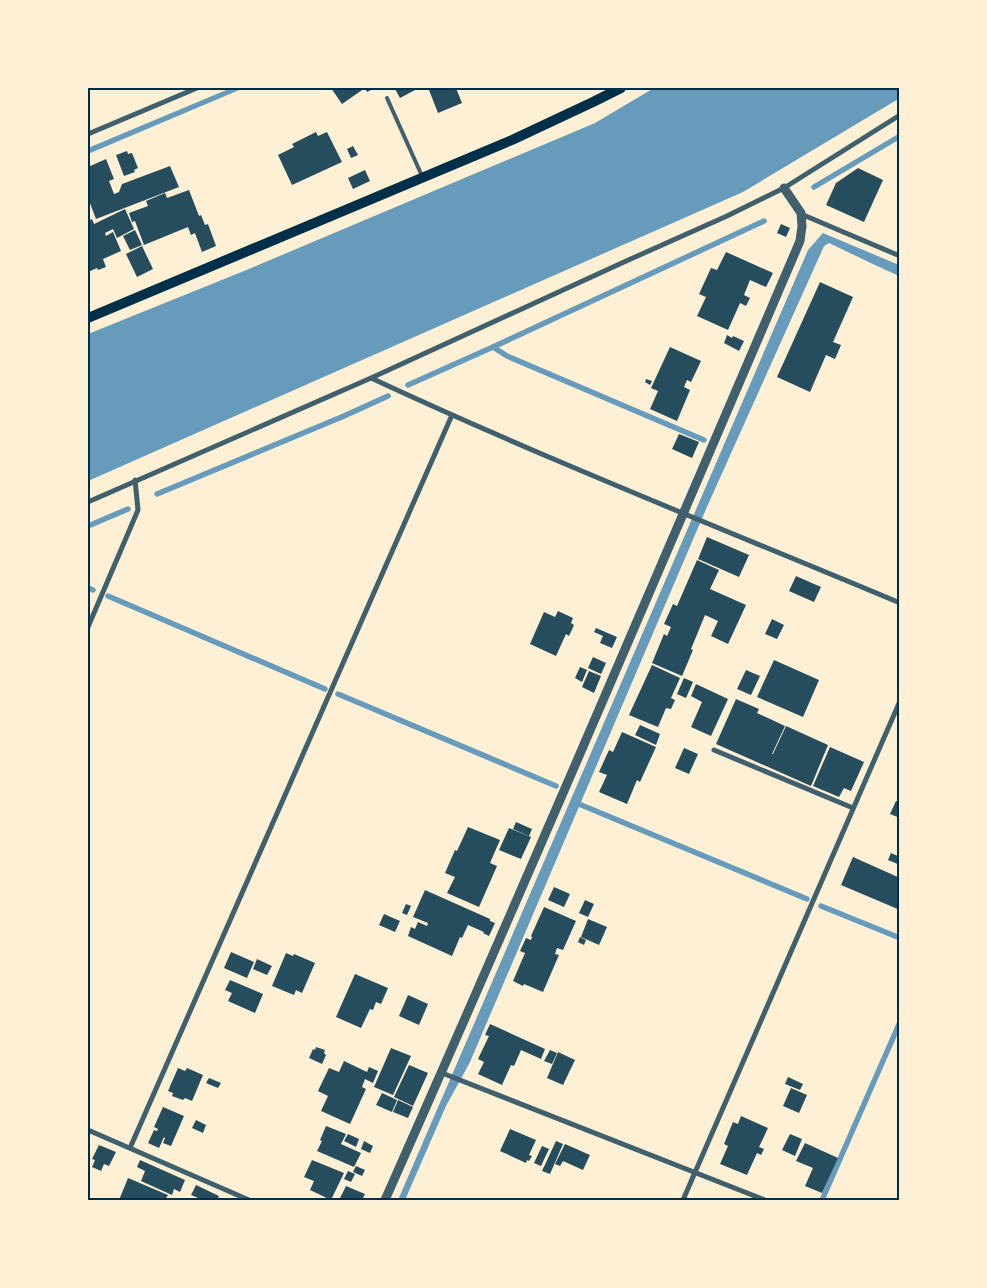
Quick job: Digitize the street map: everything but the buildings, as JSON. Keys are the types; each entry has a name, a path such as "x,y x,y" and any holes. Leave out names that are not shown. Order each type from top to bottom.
{"main road":[{"path":"88,318 512,140 621,88"}],"street":[{"path":"88,134 197,88"},
{"path":"88,502 371,378 727,216 784,188 900,115"},
{"path":"385,1200 445,1074 688,515 800,240 801,214 784,188"},
{"path":"801,214 900,256"},
{"path":"371,378 452,415 900,603"},
{"path":"130,1148 452,415"},
{"path":"88,627 138,510 136,480"},
{"path":"683,1200 900,701"},
{"path":"714,750 853,808"},
{"path":"445,1074 765,1200"},
{"path":"88,1130 249,1200"}],"lane":[{"path":"387,98 422,177"}],"water":[{"path":"231,88 244,88 88,154 88,148"},
{"path":"654,88 899,88 900,98 743,192 88,481 88,334 244,271 595,123"},
{"path":"823,233 899,265 899,276 829,243 824,246 706,509 470,1062 446,1106 405,1200 398,1200 808,250"}],"waterway":[{"path":"814,187 900,136"},
{"path":"408,385 764,221"},
{"path":"493,347 507,356 704,440"},
{"path":"157,494 388,396"},
{"path":"88,526 128,509"},
{"path":"88,588 93,590"},
{"path":"108,596 325,689"},
{"path":"338,694 556,786"},
{"path":"574,802 807,899"},
{"path":"821,906 900,938"},
{"path":"822,1200 900,1022"}]}
